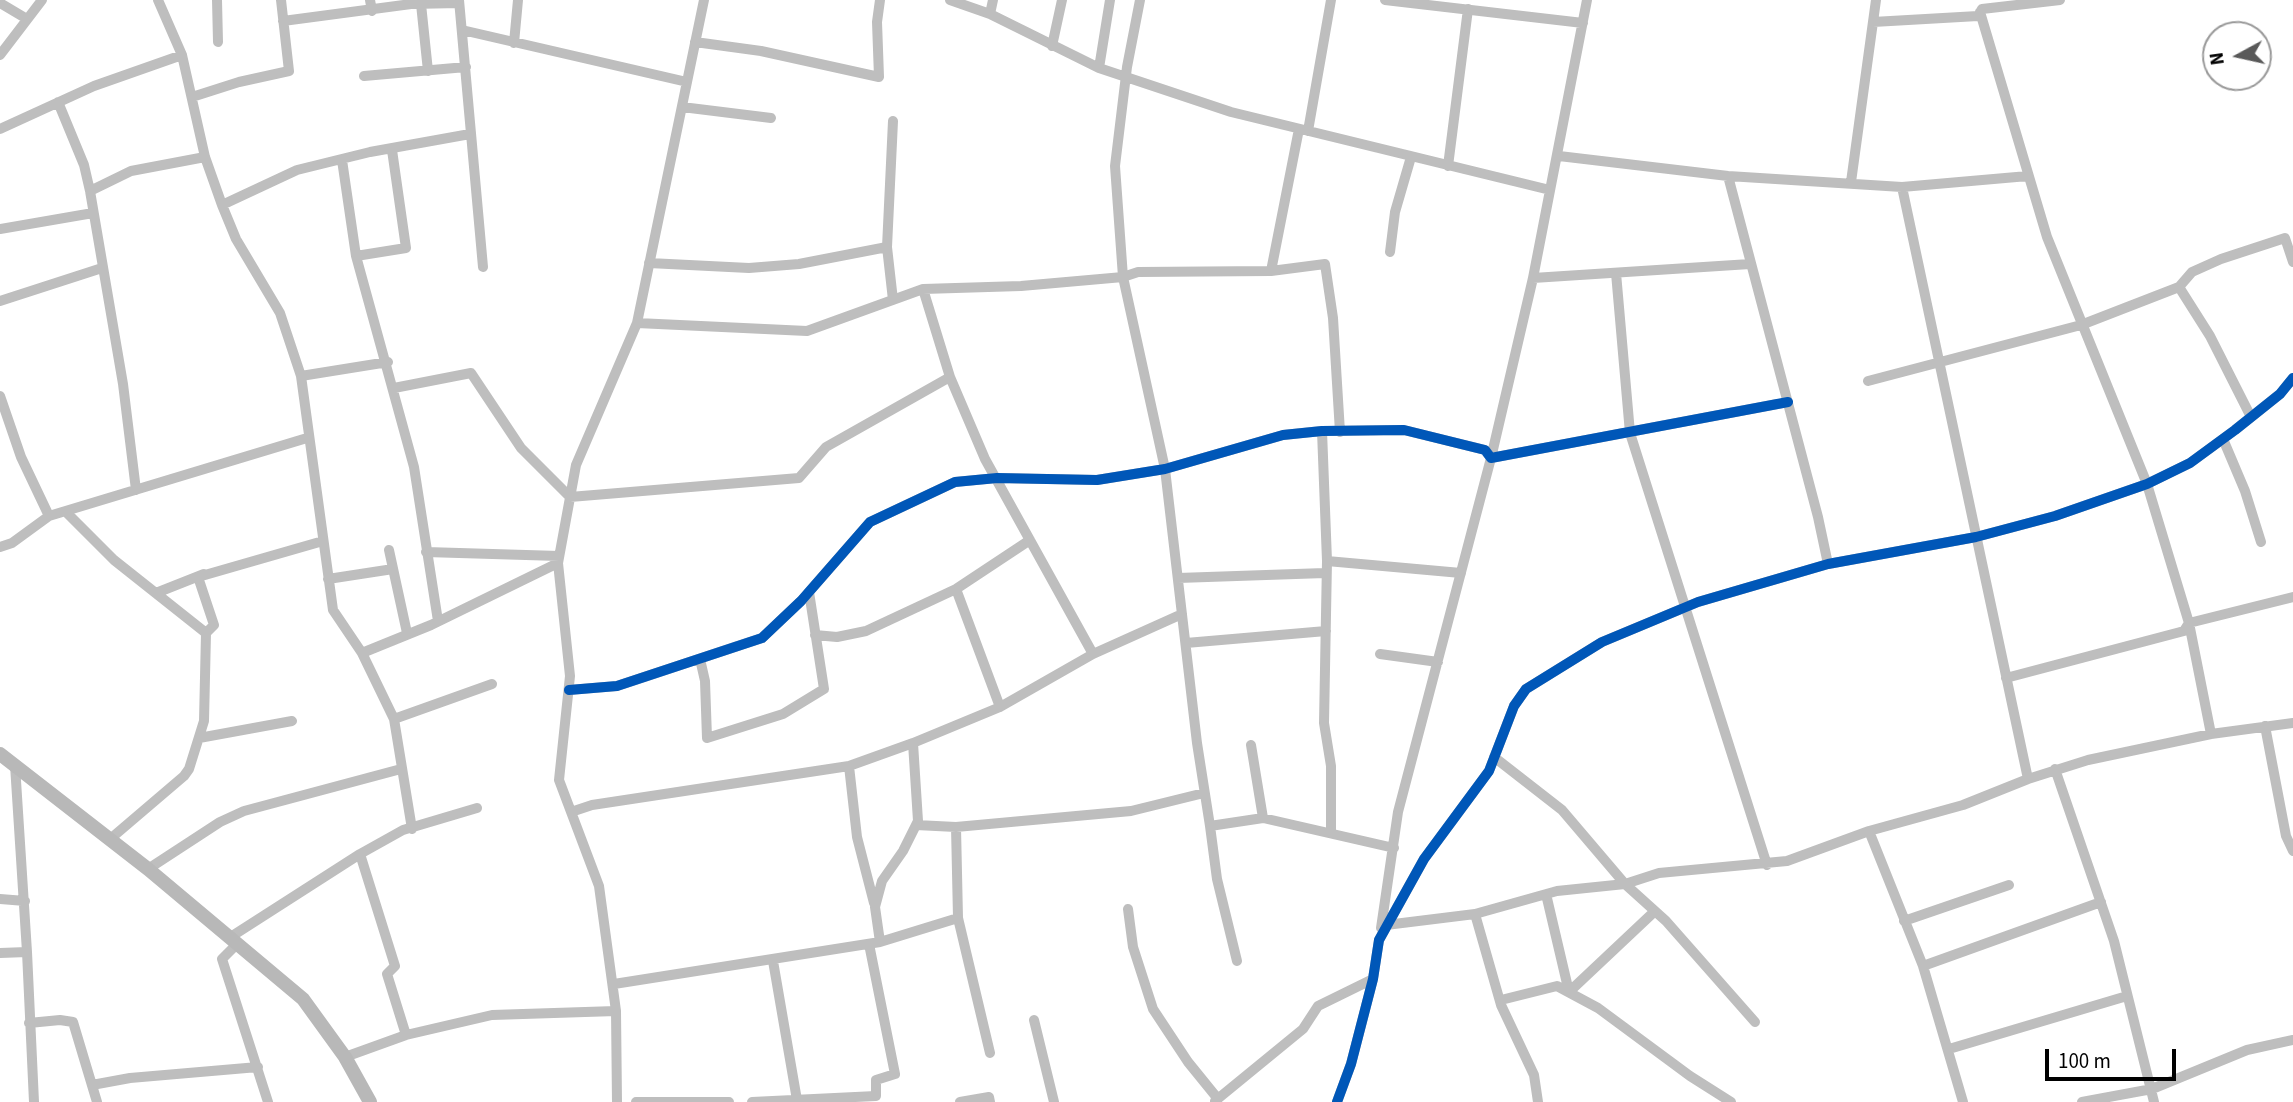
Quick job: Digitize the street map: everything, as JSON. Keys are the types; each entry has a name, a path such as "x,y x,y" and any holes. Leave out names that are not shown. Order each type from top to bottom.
{"street":[{"path":"28,17 29,0"},
{"path":"0,55 42,0"},
{"path":"158,0 182,55 205,157 222,205 236,239 280,313 300,376 333,610 362,653 394,719 412,830"},
{"path":"216,0 218,42"},
{"path":"191,97 239,82 289,71 281,0"},
{"path":"514,43 518,0"},
{"path":"617,1102 614,984 599,886 559,780 569,690 559,559 576,465 637,323 704,0"},
{"path":"695,42 771,53 879,77 877,22 880,0"},
{"path":"950,0 990,14 1099,68 1231,112 1550,190"},
{"path":"990,14 993,0"},
{"path":"1052,46 1062,0"},
{"path":"1099,68 1110,0"},
{"path":"1140,0 1126,78 1115,166 1123,277 1165,469 1204,793 1217,879 1237,961"},
{"path":"1271,271 1331,0"},
{"path":"1385,0 1583,23"},
{"path":"1352,1102 1339,1098 1373,979 1398,812 1491,458 1533,278 1559,156 1587,0"},
{"path":"1851,182 1876,0"},
{"path":"1873,22 1978,16 1982,9 2060,0"},
{"path":"283,21 371,5 459,2 483,267"},
{"path":"0,3 28,17"},
{"path":"421,4 428,71"},
{"path":"1448,166 1468,9"},
{"path":"1980,12 2047,237 2147,484 2189,623 2211,734"},
{"path":"462,30 687,82"},
{"path":"0,128 58,102 182,55"},
{"path":"364,76 466,67"},
{"path":"58,102 85,165 123,384 136,490"},
{"path":"682,107 771,118"},
{"path":"893,121 887,247 893,300"},
{"path":"222,205 297,170 470,134"},
{"path":"356,256 406,248 392,150"},
{"path":"1559,156 1728,176 1902,187 2028,176"},
{"path":"90,191 131,171 205,157"},
{"path":"1390,252 1395,212 1411,157"},
{"path":"342,160 356,256 388,362 414,467 438,621"},
{"path":"1728,176 1828,564"},
{"path":"1902,187 2028,779"},
{"path":"0,229 93,213"},
{"path":"1868,381 2081,325 2179,286 2192,272 2285,238 2293,262"},
{"path":"649,263 749,268 799,264 887,247"},
{"path":"637,323 807,331 923,289 1021,286 1123,277 1138,272 1271,271 1325,264 1333,318 1340,432"},
{"path":"1533,278 1750,264"},
{"path":"0,301 102,268"},
{"path":"1616,273 1630,433 1767,865"},
{"path":"2179,286 2210,336 2252,417"},
{"path":"923,289 950,377 985,459 1093,654"},
{"path":"300,376 388,362"},
{"path":"394,388 471,373 521,448 570,497 799,478 826,447 950,377"},
{"path":"1379,940 1424,859 1489,771 1514,706 1526,689 1602,642 1686,607 1764,581 1828,564 1976,537 2055,516 2147,484 2190,463 2280,394 2293,378"},
{"path":"0,397 21,457 49,516"},
{"path":"1491,458 1788,402"},
{"path":"569,690 617,686 762,638 809,592 870,522 955,482 997,478 1097,481 1165,469 1283,435 1322,430 1340,432 1404,429 1485,450 1491,458"},
{"path":"1322,430 1327,561 1324,723 1331,766 1331,832"},
{"path":"0,547 12,543 49,516 307,438"},
{"path":"2223,439 2245,491 2261,542"},
{"path":"66,512 114,560 206,633"},
{"path":"815,635 855,635 956,589 1030,540"},
{"path":"156,593 198,577 323,541"},
{"path":"389,550 407,633"},
{"path":"426,552 559,559"},
{"path":"362,653 438,621 559,559"},
{"path":"1327,561 1461,573"},
{"path":"328,579 393,569"},
{"path":"1178,578 1325,573"},
{"path":"109,839 184,776 199,738 204,721 206,633 214,625 198,577"},
{"path":"956,589 1000,707"},
{"path":"700,659 705,681 707,738 783,714 824,689 809,592"},
{"path":"2006,678 2183,631 2189,623 2293,597"},
{"path":"571,812 592,805 849,766 1000,707 1093,654 1182,614"},
{"path":"1186,643 1326,631"},
{"path":"1380,654 1438,662"},
{"path":"394,719 492,684"},
{"path":"199,738 292,721"},
{"path":"1387,925 1475,914 1546,894 1625,884 1659,873 1767,865 1787,861 1869,831 1963,805 2055,769 2211,734 2293,723"},
{"path":"2265,726 2286,836 2293,851"},
{"path":"875,906 882,881 903,852 916,825 913,743"},
{"path":"1251,745 1264,818"},
{"path":"0,754 148,869 303,999 345,1057 368,1102"},
{"path":"1494,757 1562,810 1625,884 1655,911 1755,1022"},
{"path":"15,765 25,901 34,1102"},
{"path":"849,766 857,837 875,906 880,942"},
{"path":"148,869 220,822 244,811 401,769"},
{"path":"2055,769 2101,902 2154,1102"},
{"path":"916,825 956,827 1131,811 1204,793"},
{"path":"268,1102 222,959 233,942 360,854 403,831 477,808"},
{"path":"1210,826 1264,818 1394,848"},
{"path":"956,827 958,918 990,1053"},
{"path":"1869,831 1923,966 1949,1049 1962,1102"},
{"path":"360,854 396,966 387,974 406,1035"},
{"path":"1904,921 2009,885"},
{"path":"1546,894 1569,992"},
{"path":"0,900 25,901"},
{"path":"1923,966 2101,902"},
{"path":"1128,909 1133,947 1153,1009 1216,1100 1303,1028 1318,1006 1373,979"},
{"path":"1569,992 1655,911"},
{"path":"1475,914 1501,1000 1534,1075 1538,1102"},
{"path":"614,984 880,942 958,918"},
{"path":"752,1102 848,1100 876,1096 876,1080 895,1074 869,944"},
{"path":"0,953 27,952"},
{"path":"773,961 797,1100"},
{"path":"1501,1000 1558,986 1598,1008 1690,1076 1731,1102"},
{"path":"1949,1049 2127,996"},
{"path":"345,1057 406,1035 492,1015 616,1011"},
{"path":"29,1023 60,1020 73,1022 97,1102"},
{"path":"1034,1020 1054,1102"},
{"path":"2082,1102 2152,1089 2247,1050 2293,1040"},
{"path":"92,1085 130,1078 258,1067"},
{"path":"960,1102 989,1097 990,1102"},
{"path":"636,1102 729,1102"}],"cycle path":[{"path":"1337,1102 1351,1064 1373,979 1379,940 1424,859 1489,771 1514,706 1526,689 1602,642 1698,602 1828,564 1976,537 2055,516 2147,484 2190,463 2280,394 2293,378"},
{"path":"569,690 617,686 762,638 801,601 870,522 955,482 997,478 1097,480 1165,469 1283,435 1322,431 1404,430 1485,450 1491,458 1788,402"}]}
